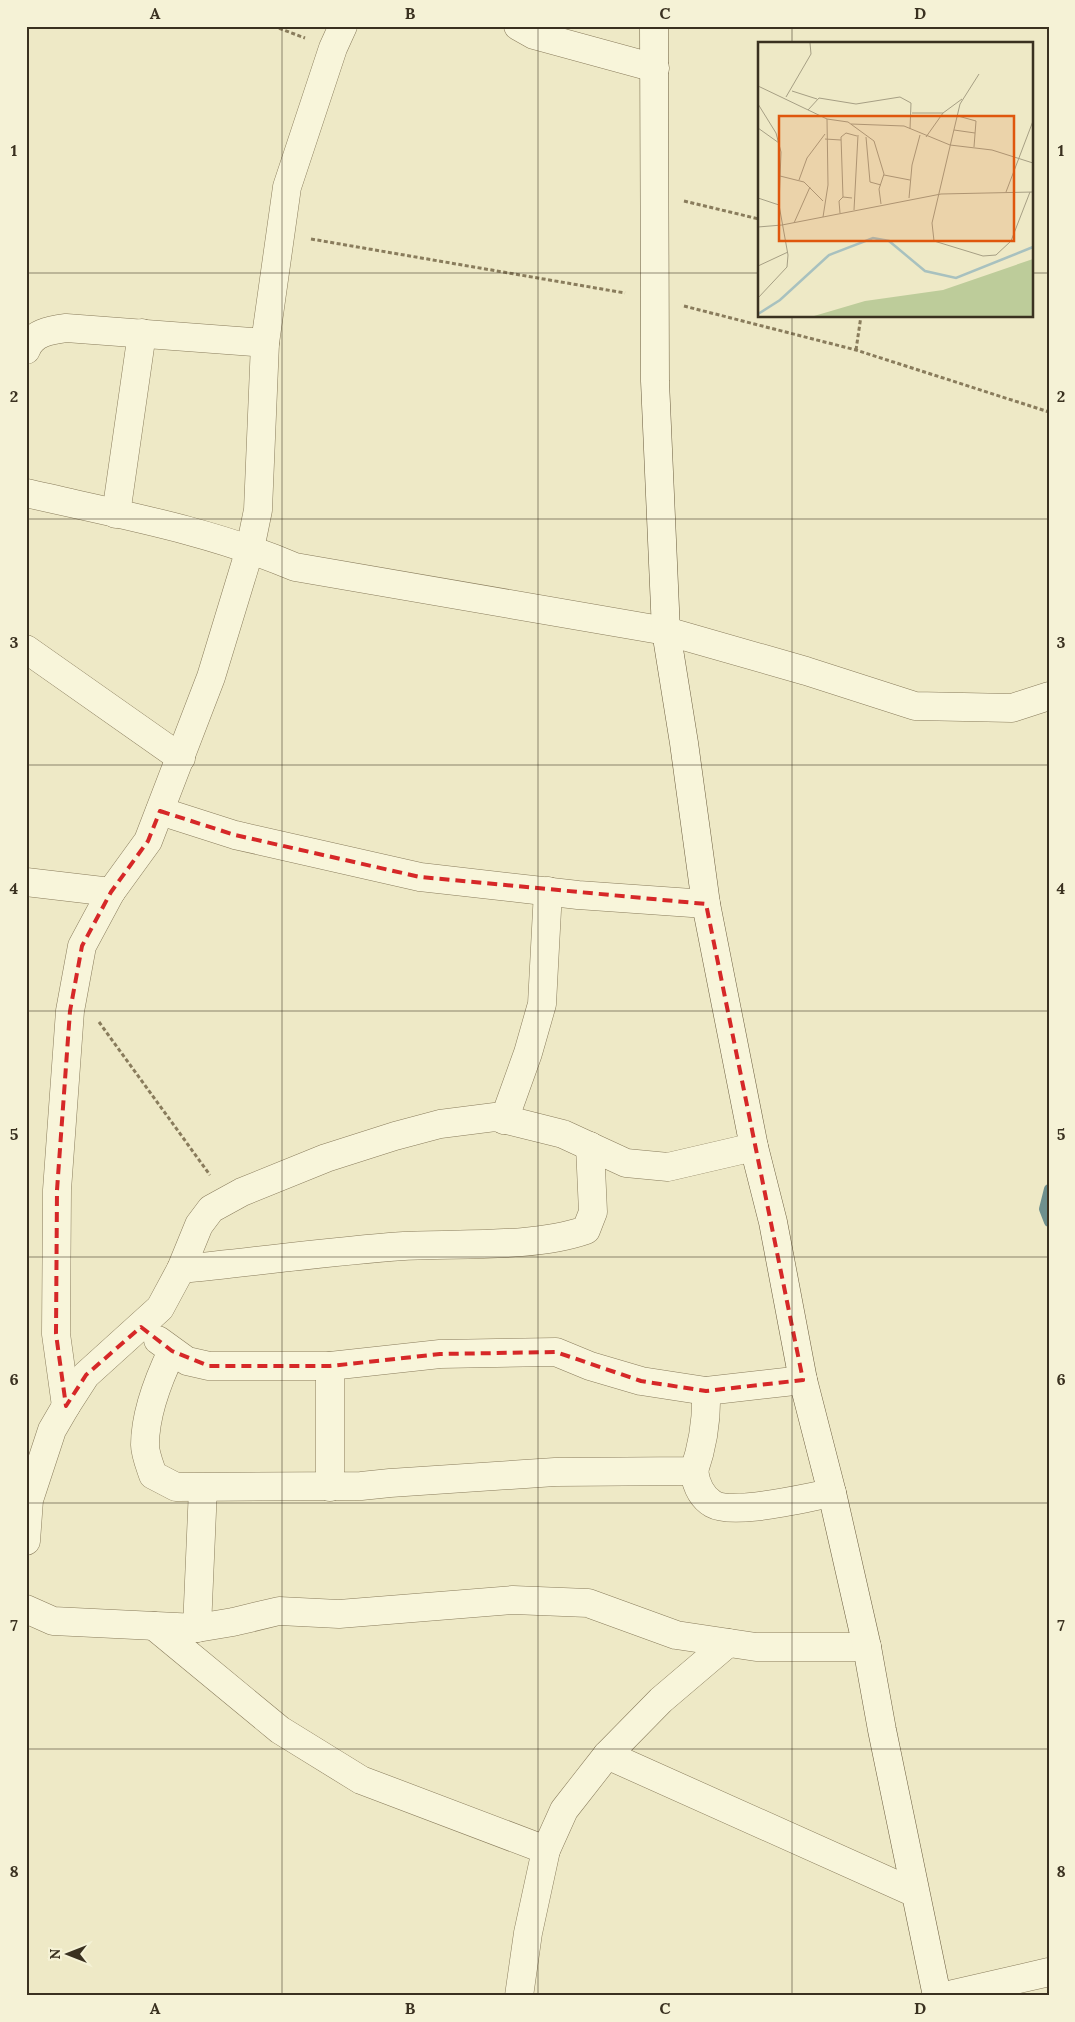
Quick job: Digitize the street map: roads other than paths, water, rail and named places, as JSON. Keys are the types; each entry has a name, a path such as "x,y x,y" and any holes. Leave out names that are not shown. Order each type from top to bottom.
{"street":[{"path":"66,1406 56,1334 57,1190 69,1029 74,987 82,946 111,892 148,841 211,677 250,548 258,510 265,343 287,188 342,26"},
{"path":"518,26 534,35 655,68"},
{"path":"654,26 655,381 666,631 686,753 706,904 754,1147 773,1222 803,1380 832,1493 867,1647 882,1730 937,1996"},
{"path":"26,350 29,343 45,331 66,328 265,343"},
{"path":"116,514 142,333"},
{"path":"26,492 200,533 250,548 295,567 666,631 806,671 915,706 1012,708 1049,696"},
{"path":"26,649 181,758"},
{"path":"160,811 235,835 420,877 548,891 706,904"},
{"path":"26,882 111,892"},
{"path":"504,1120 528,1052 542,1004 548,891"},
{"path":"26,1541 29,1500 52,1430 66,1406 86,1375 160,1308 181,1269 199,1225 211,1209 242,1192 326,1158 395,1136 440,1124 495,1117 563,1134 626,1163 668,1167 754,1147"},
{"path":"181,1269 404,1246 518,1241 568,1236 586,1230 593,1212 590,1146"},
{"path":"140,1327 187,1360 209,1366 330,1366 440,1354 556,1352 590,1366 641,1380 706,1391 803,1380"},
{"path":"172,1351 162,1372 151,1408 145,1446 153,1475 176,1487 330,1487 555,1472 694,1471"},
{"path":"330,1366 330,1487"},
{"path":"706,1391 707,1408 704,1437 694,1471 696,1485 713,1504 731,1508 832,1493"},
{"path":"197,1628 203,1488"},
{"path":"26,1609 53,1621 197,1628 279,1611 339,1614 522,1600 588,1603 676,1635 756,1647 867,1647"},
{"path":"154,1626 280,1730 361,1780 546,1850"},
{"path":"519,1996 528,1933 546,1850 564,1810 607,1755 661,1700 728,1643"},
{"path":"607,1755 915,1893"},
{"path":"945,1996 1049,1972"}],"waterway":[{"path":"1049,1189 1044,1209 1049,1222"}]}
